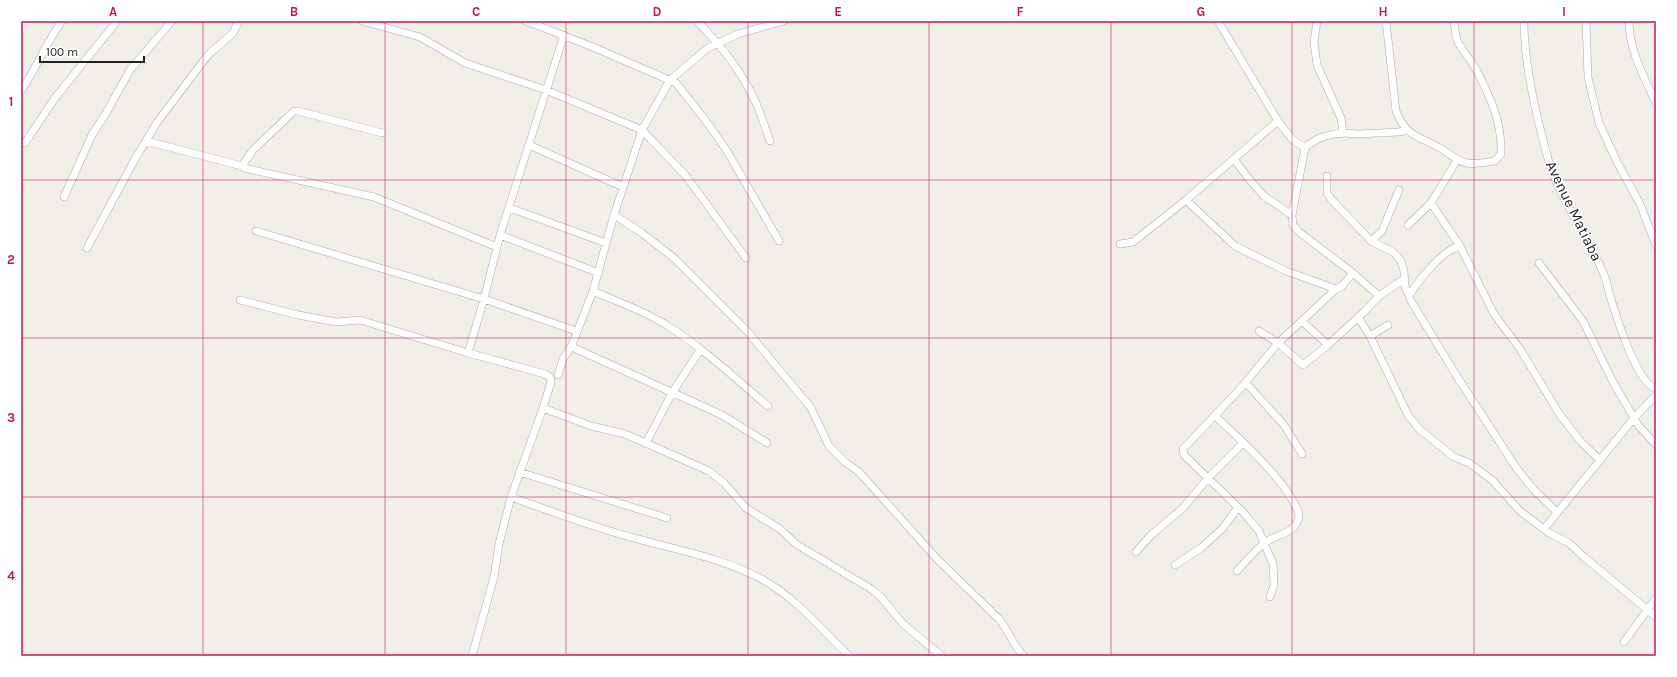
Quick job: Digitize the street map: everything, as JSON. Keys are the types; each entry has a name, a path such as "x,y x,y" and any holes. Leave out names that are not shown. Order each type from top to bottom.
{"street":[{"path":"21,91 33,73 50,38 62,21"},
{"path":"26,143 55,98 117,21"},
{"path":"64,197 92,135 130,70 172,21"},
{"path":"88,248 146,141 190,78 208,55 233,33 239,21"},
{"path":"362,21 420,37 465,63 546,90 642,130 686,176 746,258"},
{"path":"526,21 593,46 670,80 679,86 710,125 727,150 779,241"},
{"path":"698,21 718,43 748,86 756,102 770,141"},
{"path":"558,375 563,359 572,345 576,331 599,274 614,215 642,130 670,80 708,48 738,34 782,21"},
{"path":"1218,21 1278,121 1293,140 1305,148"},
{"path":"1317,21 1314,42 1317,65 1341,118 1343,133"},
{"path":"1386,21 1396,111 1406,129 1414,135 1438,147 1457,160 1468,163 1495,161 1501,154 1501,137 1498,121 1477,71 1458,43 1455,34 1454,21"},
{"name":"Avenue Matiaba","path":"1524,21 1527,59 1534,96 1547,155 1553,174 1600,267 1617,318 1635,363 1649,386 1656,388"},
{"path":"1586,21 1588,77 1599,122 1614,156 1640,204 1656,245"},
{"path":"1629,21 1629,31 1635,52 1646,82 1656,103"},
{"path":"468,353 484,299 500,235 510,208 564,35"},
{"path":"242,166 253,150 290,113 294,111 382,133"},
{"path":"1120,244 1133,242 1186,200 1278,121"},
{"path":"1379,296 1295,229 1292,215 1305,148 1313,140 1324,135 1343,133 1358,134 1398,132 1406,129"},
{"path":"146,141 242,166 244,168 374,197 497,247"},
{"path":"529,145 623,187"},
{"path":"1234,159 1264,196 1292,215"},
{"path":"1408,225 1431,203 1457,160"},
{"path":"1327,176 1327,193 1331,199 1372,241 1393,252 1401,261 1409,296 1458,378 1517,469 1534,490 1557,512"},
{"path":"1372,241 1382,232 1399,190"},
{"path":"1186,200 1235,246 1286,271 1336,290"},
{"path":"1431,203 1460,246 1494,314 1520,349 1560,415 1582,443 1600,460"},
{"path":"510,208 606,243"},
{"path":"614,215 642,233 675,259 747,331 811,408 829,446 844,462 859,472 938,560 999,620 1006,628 1016,647 1024,656"},
{"path":"256,230 484,299 576,331"},
{"path":"500,235 599,274"},
{"path":"1409,296 1419,280 1432,266 1452,249 1460,246"},
{"path":"1539,263 1583,321 1613,382 1638,425 1656,445"},
{"path":"1270,597 1274,585 1274,564 1259,531 1252,521 1182,451 1184,447 1246,383 1278,343 1342,286 1352,273"},
{"path":"1259,331 1278,343 1303,365 1328,345 1379,296 1404,279"},
{"path":"593,291 660,322 685,338 768,406"},
{"path":"240,300 298,316 336,322 360,320 468,353 548,375 550,377 551,382 543,408 511,497 494,577 472,656"},
{"path":"1358,317 1388,370 1408,415 1419,429 1454,457 1474,467 1492,480 1520,511 1544,529 1569,543 1656,617"},
{"path":"1302,322 1328,345"},
{"path":"1370,336 1388,325"},
{"path":"572,345 574,348 722,416 767,443"},
{"path":"646,443 672,393 700,350"},
{"path":"1246,383 1284,425 1302,454"},
{"path":"1544,529 1634,418 1656,395"},
{"path":"543,408 591,426 625,434 715,475 746,508 780,529 796,544 809,553 871,589 881,597 903,624 942,656"},
{"path":"1215,416 1243,443 1290,494 1299,514 1296,524 1290,531 1264,543 1236,571"},
{"path":"1136,552 1150,536 1183,508 1208,478 1243,443"},
{"path":"519,472 666,518"},
{"path":"511,497 599,527 700,555 736,568 764,581 796,604 849,656"},
{"path":"1175,565 1201,548 1219,532 1238,507"},
{"path":"1624,642 1656,598"}]}
